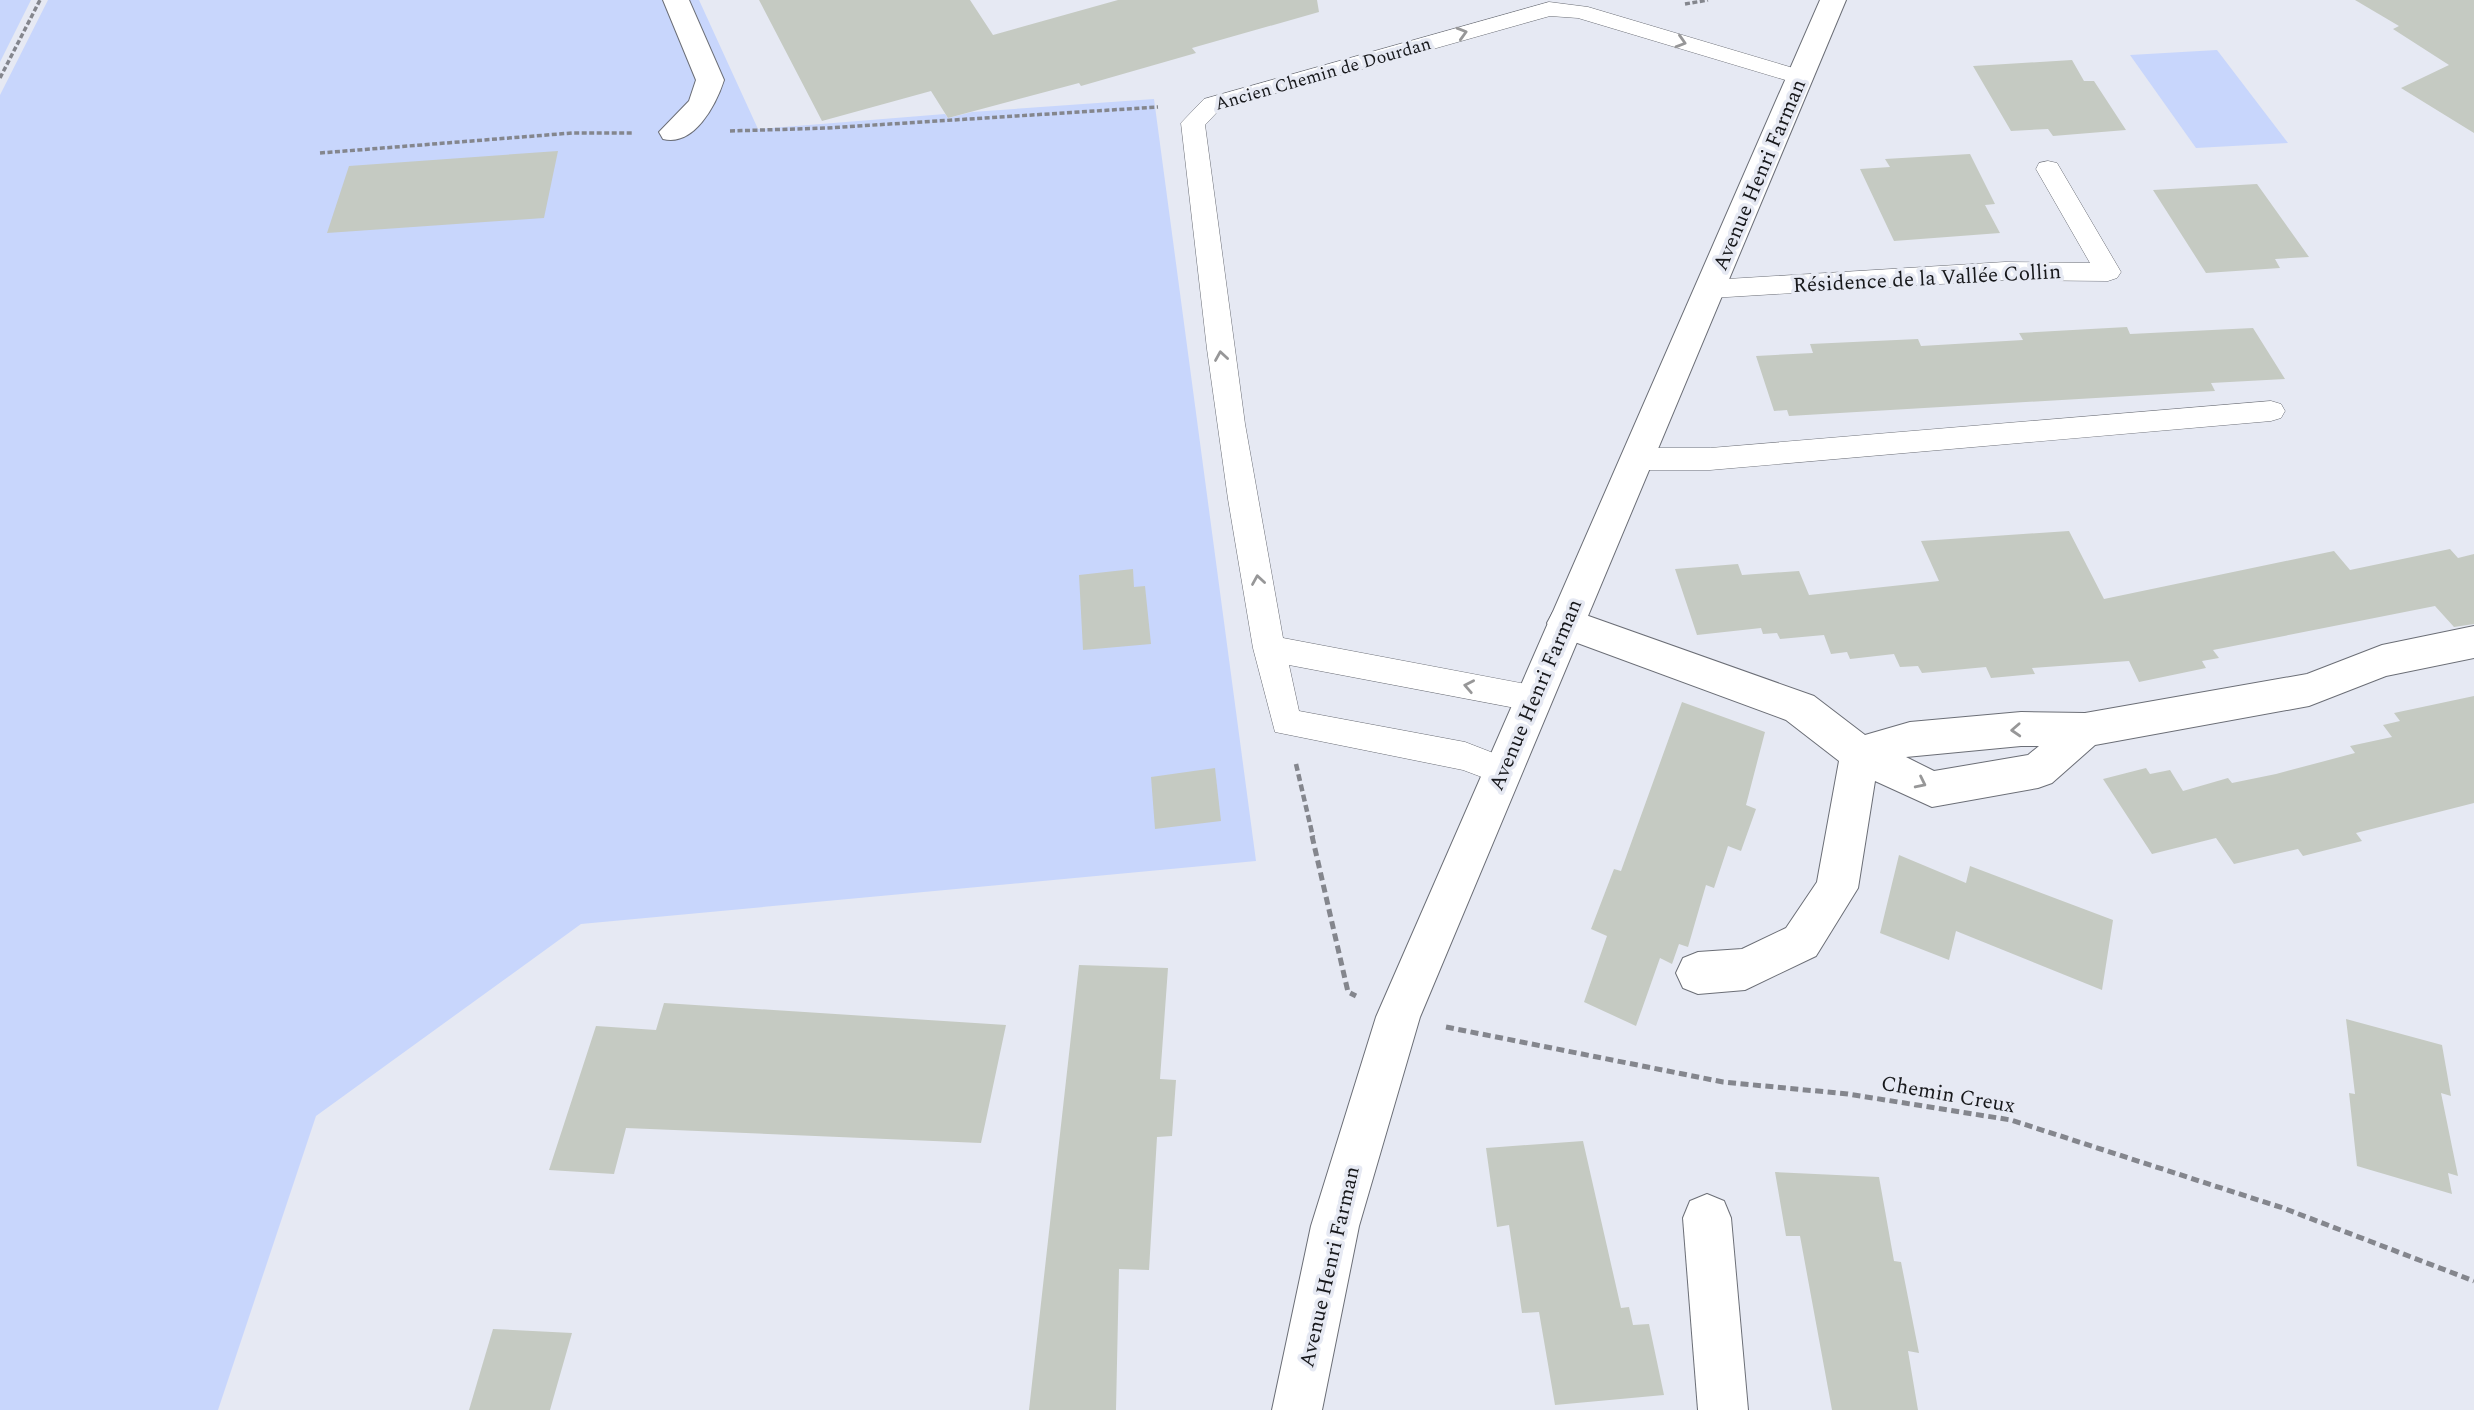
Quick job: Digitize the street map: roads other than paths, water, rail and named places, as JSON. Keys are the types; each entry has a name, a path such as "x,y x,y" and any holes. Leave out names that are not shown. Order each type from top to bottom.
{"street":[{"path":"673,132 702,104 710,80 676,0"},
{"name":"Avenue Henri Farman","path":"1297,1410 1335,1226 1398,1017 1536,699 1634,459 1711,289 1833,0"},
{"path":"1566,623 1800,708 1860,754 1932,789 2038,771 2085,730"},
{"path":"1860,754 1910,739 2021,729 2085,730 2309,690 2382,661 2474,642"},
{"path":"1698,973 1745,969 1801,942 1837,888 1860,754"},
{"path":"1707,1218 1723,1410"}],"lane":[{"name":"Ancien Chemin de Dourdan","path":"1503,771 1465,756 1286,722 1268,648 1217,331 1193,123 1212,104 1549,9 1580,12 1802,78"},
{"name":"Résidence de la Vallée Collin","path":"1711,289 2005,271 2108,272 2048,169"},
{"path":"1634,459 1710,459 2271,411"},
{"path":"1268,648 1536,699"}]}
